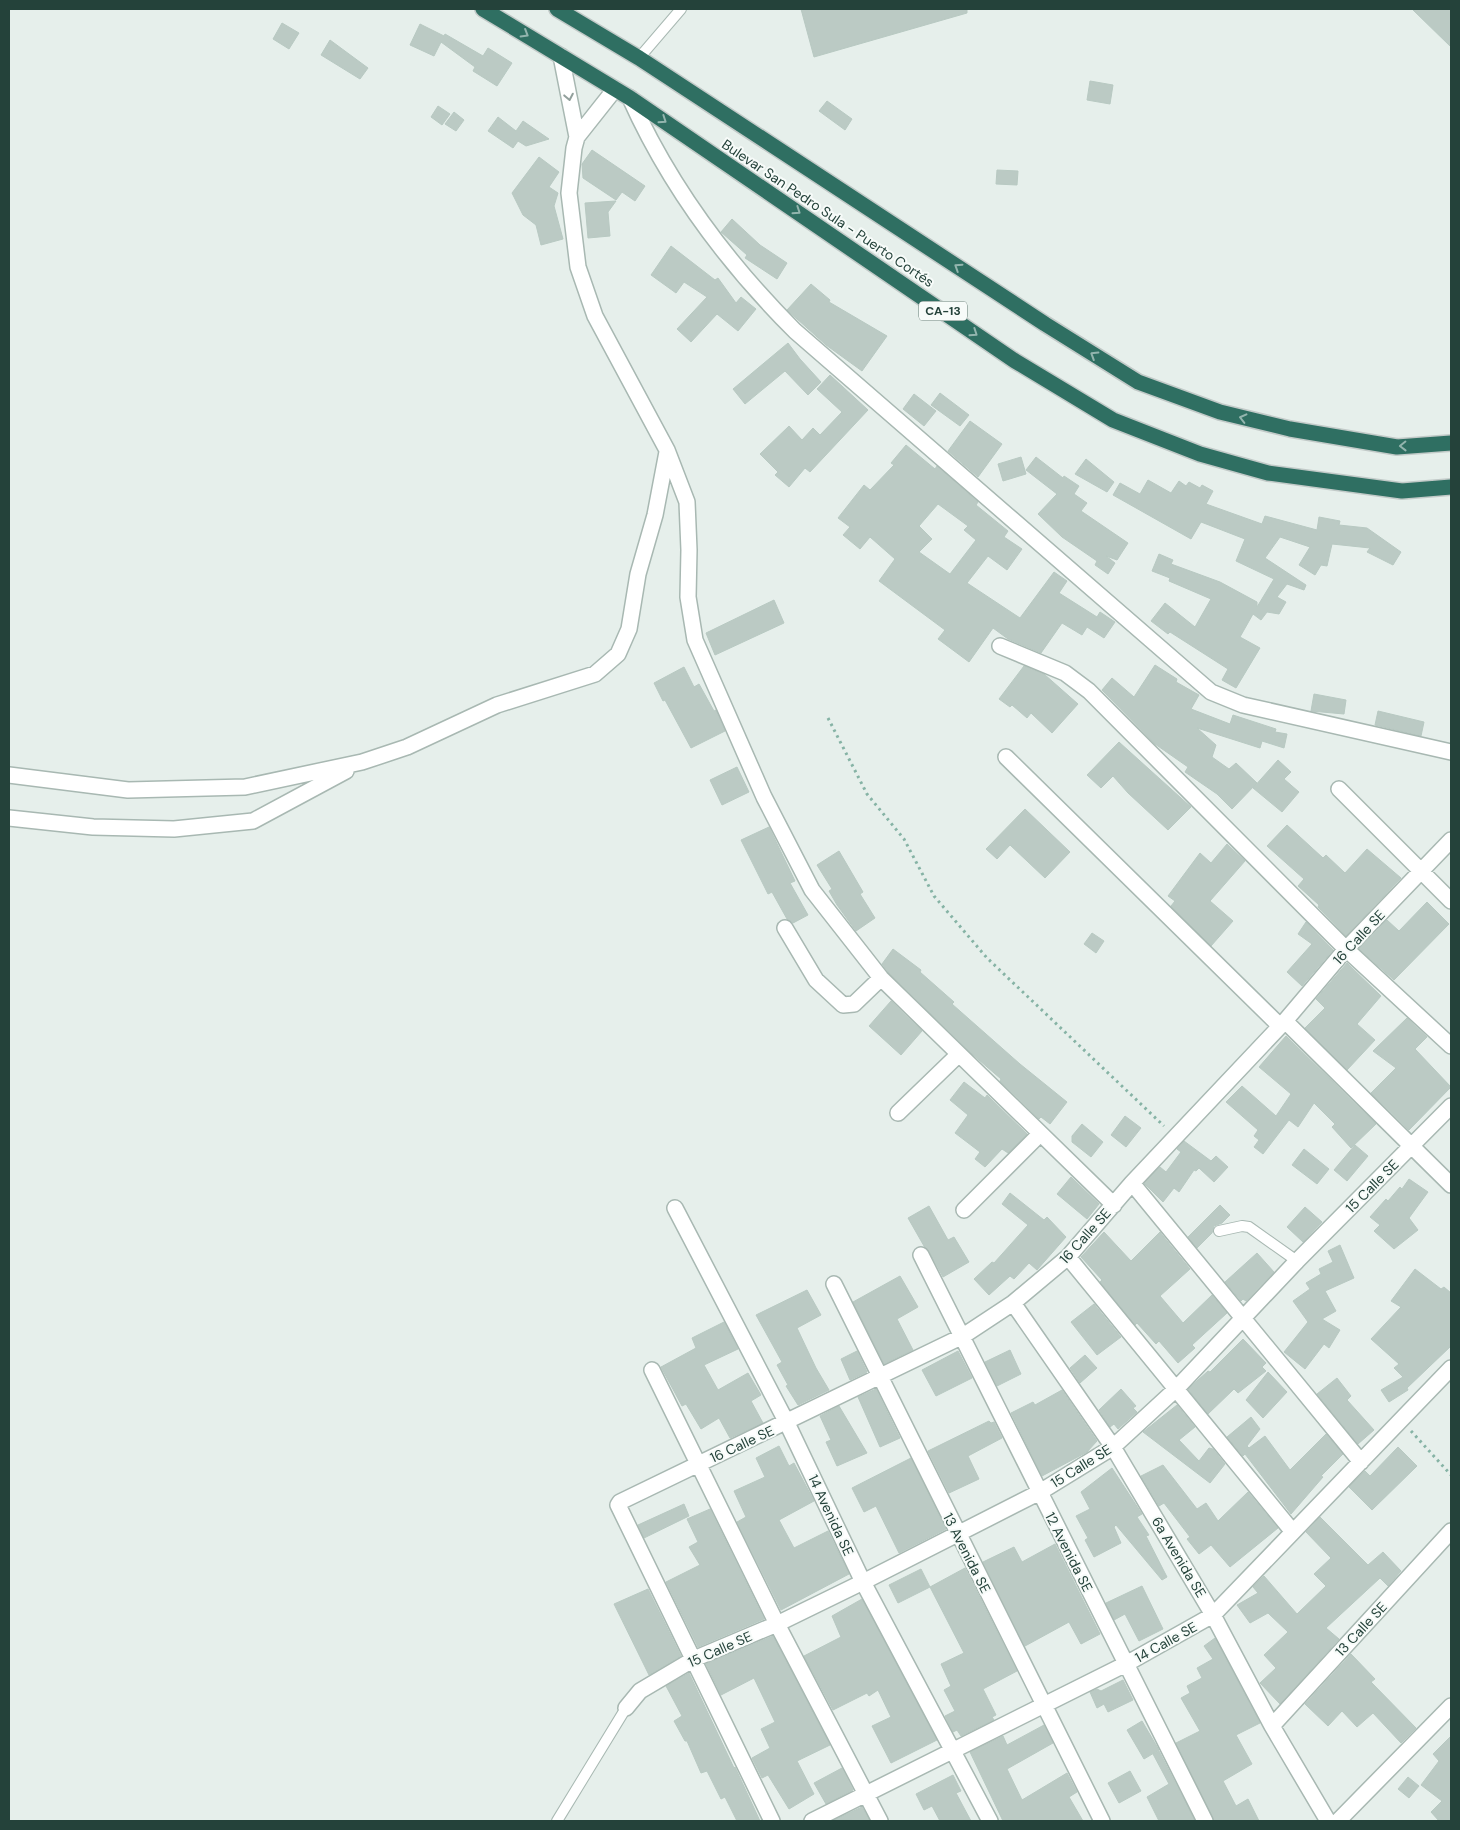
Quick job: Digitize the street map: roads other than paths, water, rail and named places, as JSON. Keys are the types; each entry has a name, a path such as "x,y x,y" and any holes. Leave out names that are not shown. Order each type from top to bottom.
{"highway":[{"name":"Bulevar San Pedro Sula - Puerto Cortés","path":"483,9 630,98 1015,361 1113,420 1200,454 1268,473 1402,490 1451,487"},
{"name":"Bulevar San Pedro Sula - Puerto Cortés","path":"557,9 639,58 1045,324 1138,382 1220,412 1290,429 1397,446 1451,443"}],"street":[{"path":"561,56 577,137 569,193 578,267 596,316 667,450 687,502 688,597 695,640 764,796 812,890 881,978 1114,1205"},
{"path":"577,137 615,89"},
{"path":"630,98 645,131 718,246 765,300 803,337 1211,692 1243,706 1451,752"},
{"path":"9,776 128,790 244,787 362,762 407,746 497,705 595,674 618,654 629,630 638,574 655,514 667,450"},
{"path":"1000,646 1065,673 1089,691 1346,949 1451,1046"},
{"path":"1006,757 1451,1185"},
{"path":"9,818 93,827 165,829 253,821 362,762"},
{"path":"1339,789 1451,901"},
{"name":"16 Calle SE","path":"694,1659 619,1510 620,1502 787,1423 963,1336 1013,1303 1068,1258 1132,1183 1282,1023 1346,949 1451,840"},
{"path":"785,928 816,980 843,1005 854,1004 881,978"},
{"path":"898,1113 958,1055"},
{"name":"15 Calle SE","path":"626,1708 640,1691 694,1659 777,1624 863,1582 1040,1492 1113,1446 1176,1389 1297,1261 1451,1106"},
{"path":"964,1210 1040,1134"},
{"path":"1132,1183 1361,1462"},
{"name":"14 Avenida SE","path":"675,1208 787,1423 863,1582 990,1821"},
{"name":"12 Avenida SE","path":"921,1255 1205,1821"},
{"path":"1068,1258 1293,1532"},
{"name":"13 Avenida SE","path":"834,1284 879,1378 1102,1821"},
{"name":"6a Avenida SE","path":"1013,1303 1113,1446 1213,1615 1272,1726 1328,1821"},
{"name":"14 Calle SE","path":"812,1821 1042,1704 1126,1664 1213,1615 1451,1368"},
{"path":"652,1370 700,1463 777,1624 880,1821"},
{"name":"13 Calle SE","path":"1272,1726 1451,1531"},
{"path":"694,1659 772,1821"},
{"path":"1338,1821 1451,1706"}],"lane":[{"path":"639,58 680,9"},
{"path":"1219,1231 1242,1226 1249,1227 1259,1232 1297,1261"},
{"path":"556,1821 626,1708"}]}
